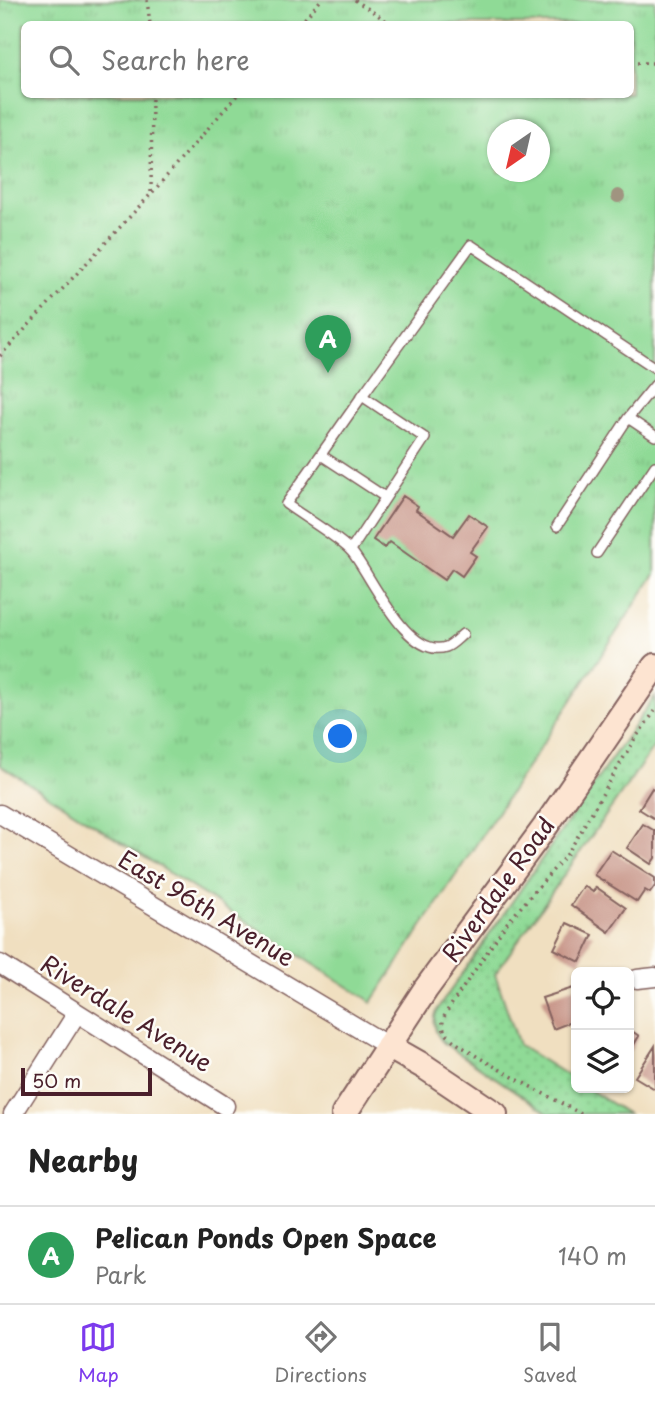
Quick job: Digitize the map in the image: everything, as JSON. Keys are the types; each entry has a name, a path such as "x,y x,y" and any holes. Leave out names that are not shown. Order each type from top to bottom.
{"street":[{"name":"Riverdale Road","path":"344,1114 460,940 545,827 655,666"},
{"name":"East 96th Avenue","path":"0,814 388,1046"},
{"name":"Riverdale Avenue","path":"0,964 225,1106"},
{"path":"13,1114 77,1013"},
{"path":"388,1046 425,1067 495,1114"}],"lane":[{"path":"463,634 448,647 435,649 409,634 392,614 351,550 286,504 362,396 471,245 655,368"},
{"path":"557,526 628,418 655,385"},
{"path":"351,550 425,438 362,396"},
{"path":"628,418 655,436"},
{"path":"321,455 385,497"},
{"path":"597,553 655,466"}],"path":[{"path":"147,0 150,21"},
{"path":"303,21 321,0"},
{"path":"355,0 386,21"},
{"path":"634,63 655,64"},
{"path":"151,194 152,98"},
{"path":"0,356 151,194 235,98"},
{"path":"581,1114 455,1041 445,1032 443,1021 447,1011 507,923 568,853 634,740 655,711"}],"green space":[{"path":"0,0 655,0 655,574 372,1002 0,765"},
{"path":"655,696 655,745 495,974 519,1045 571,1078 571,1093 595,1093 628,1114 549,1114 445,1044 436,1031 434,1022 439,1007"}],"building":[{"path":"403,496 418,506 416,510 453,536 469,514 488,527 470,552 476,556 462,576 452,569 444,580 390,542 385,548 373,540"},
{"path":"652,788 655,790 655,819 639,809"},
{"path":"643,824 655,831 655,858 651,864 627,848"},
{"path":"611,850 655,878 655,886 650,893 645,890 637,902 594,875"},
{"path":"584,886 593,892 596,887 626,908 609,932 571,905"},
{"path":"567,923 593,935 580,962 554,949"},
{"path":"571,989 571,1022 553,1029 542,998"},
{"path":"655,1046 655,1089 635,1077"}],"place":[{"name":"Pelican Ponds Open Space","path":"328,373"}]}
